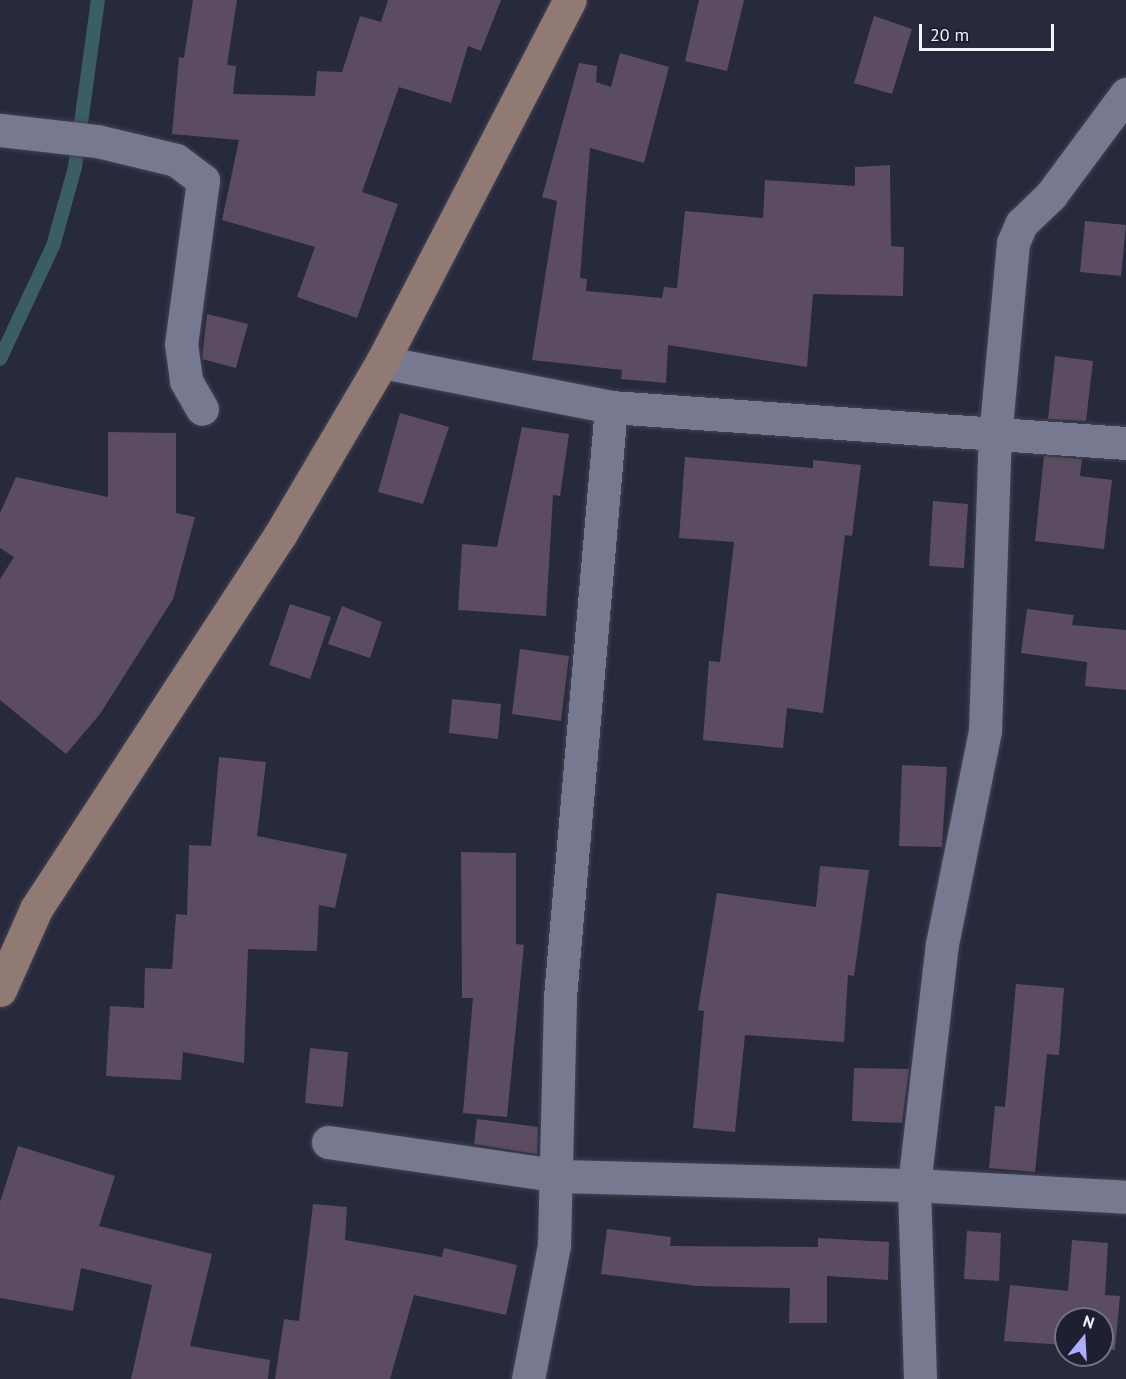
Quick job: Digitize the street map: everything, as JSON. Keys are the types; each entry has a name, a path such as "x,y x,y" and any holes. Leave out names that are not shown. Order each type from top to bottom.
{"main road":[{"path":"0,990 36,909 280,535 382,362 570,0"}],"street":[{"path":"920,1379 914,1185 942,944 985,731 995,437 1013,243 1020,224 1051,195 1126,93"},
{"path":"0,130 52,134 96,141 176,160 203,180 181,344 186,381 202,409"},
{"path":"382,362 611,406 995,437 1126,442"},
{"path":"528,1379 554,1245 560,1176 561,986 611,406"},
{"path":"328,1142 560,1176 914,1185 1126,1197"}],"building":[{"path":"193,0 237,0 227,65 236,66 233,94 315,96 317,71 342,72 360,16 381,22 388,0 501,0 481,51 468,46 451,103 399,87 362,192 398,204 357,318 297,297 315,247 222,220 239,140 172,134 179,57 184,58"},
{"path":"699,0 744,0 727,71 685,61"},
{"path":"874,16 912,29 892,94 854,83"},
{"path":"620,53 669,67 644,163 590,148 580,278 587,279 586,291 662,298 664,287 677,288 685,211 763,218 765,180 855,186 855,167 890,165 891,246 904,247 903,296 813,294 807,367 668,345 666,383 621,379 622,370 532,360 557,201 542,197 579,63 597,66 596,82 611,87"},
{"path":"1085,221 1126,225 1121,276 1080,272"},
{"path":"207,314 248,324 236,368 202,359"},
{"path":"1055,356 1093,361 1086,421 1048,419"},
{"path":"400,413 449,427 423,504 378,492"},
{"path":"522,427 569,434 560,496 553,495 546,616 458,610 462,544 497,547"},
{"path":"108,432 176,433 176,513 195,517 173,599 100,714 66,754 0,700 0,579 14,557 0,548 0,513 16,477 108,497"},
{"path":"1044,456 1082,459 1080,476 1112,480 1104,549 1035,541"},
{"path":"685,457 813,468 813,460 861,465 852,536 845,535 823,713 787,708 783,748 703,740 709,661 720,662 734,542 679,538"},
{"path":"933,501 968,504 964,568 929,566"},
{"path":"290,604 331,617 310,679 269,665"},
{"path":"342,606 382,622 370,658 328,644"},
{"path":"1027,609 1074,615 1072,625 1126,630 1126,690 1085,686 1087,662 1021,653"},
{"path":"520,649 569,656 561,721 512,714"},
{"path":"452,699 501,704 498,739 449,733"},
{"path":"219,757 266,762 257,836 347,854 335,908 319,905 317,951 248,949 244,1063 183,1052 181,1080 106,1076 110,1006 144,1008 145,968 172,969 176,914 187,915 189,845 211,846"},
{"path":"902,765 947,767 942,847 899,846"},
{"path":"461,852 516,853 516,944 524,945 507,1117 463,1113 473,998 462,998"},
{"path":"820,866 869,870 854,976 848,975 844,1042 745,1035 735,1132 693,1128 704,1011 698,1010 717,893 816,907"},
{"path":"1016,984 1064,988 1059,1055 1047,1054 1035,1172 989,1168 995,1106 1005,1107"},
{"path":"310,1048 348,1052 343,1107 305,1103"},
{"path":"854,1068 909,1069 902,1123 852,1121"},
{"path":"477,1119 538,1127 537,1154 474,1144"},
{"path":"18,1146 115,1176 99,1226 212,1254 190,1346 270,1360 268,1379 131,1379 152,1285 81,1268 73,1311 0,1298 0,1202"},
{"path":"313,1204 347,1207 345,1240 442,1257 444,1248 517,1265 506,1315 414,1295 390,1379 275,1379 284,1319 299,1321"},
{"path":"607,1229 671,1237 670,1246 818,1247 818,1238 889,1242 888,1280 827,1276 827,1323 789,1323 790,1288 697,1286 601,1274"},
{"path":"967,1231 1001,1233 999,1281 964,1279"},
{"path":"1072,1240 1108,1243 1105,1295 1120,1296 1115,1350 1114,1307 1054,1307 1054,1344 1004,1341 1010,1285 1068,1291"}],"waterway":[{"path":"0,359 53,246 75,167 98,0"}]}
